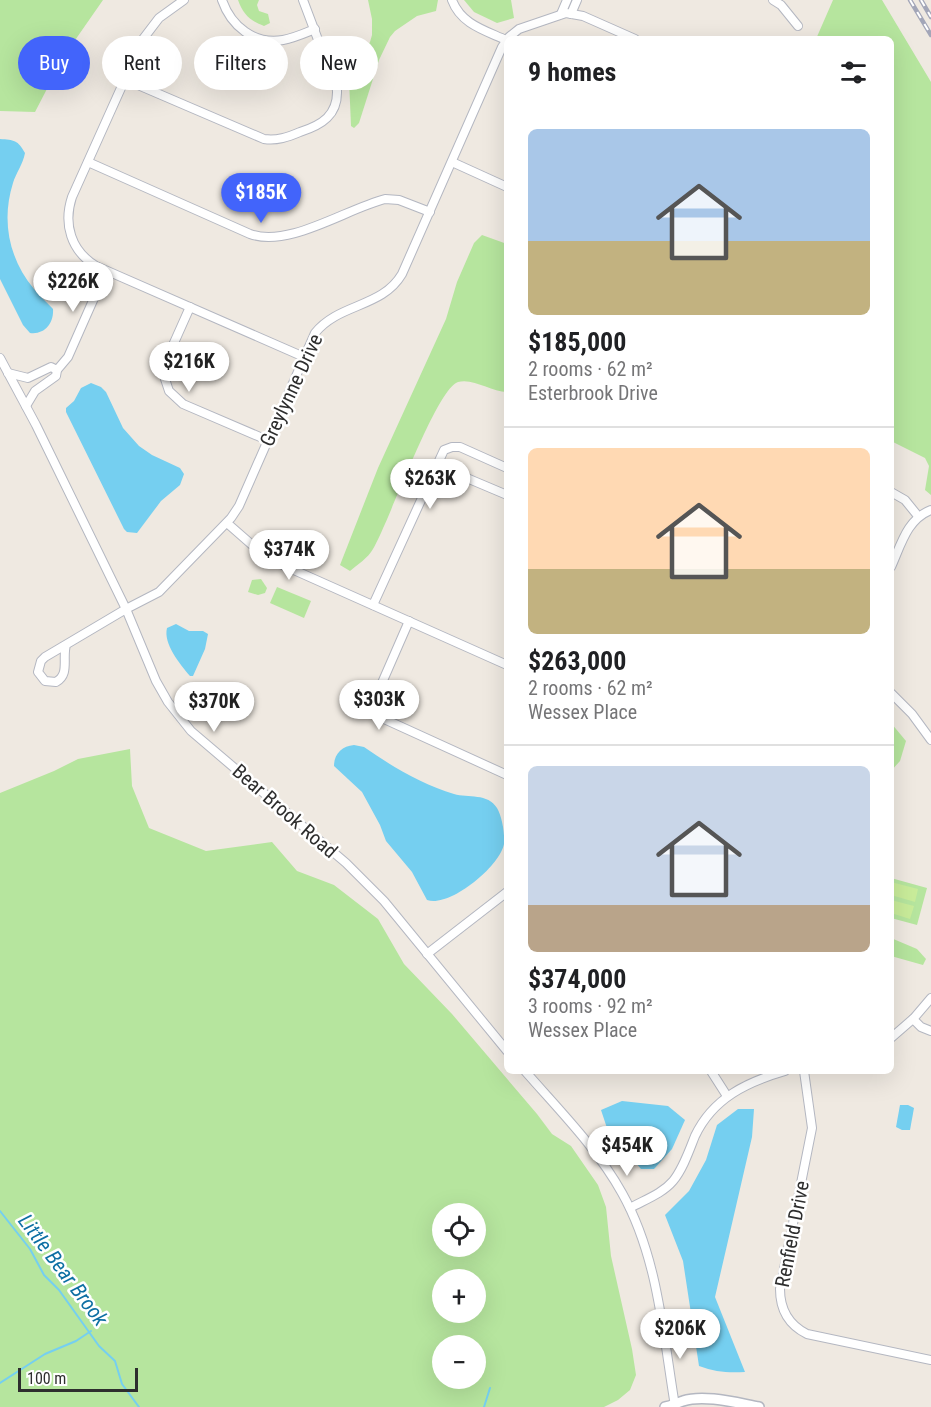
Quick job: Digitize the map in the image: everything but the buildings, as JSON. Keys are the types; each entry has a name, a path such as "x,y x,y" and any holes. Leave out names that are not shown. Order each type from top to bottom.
{"street":[{"path":"145,36 169,9 184,0"},
{"path":"222,0 235,24 255,37 283,40 315,29"},
{"path":"149,90 256,137 282,139 320,125 335,105 336,84 303,0"},
{"path":"452,0 457,11 466,21 504,39"},
{"path":"561,14 567,0"},
{"path":"571,14 577,0"},
{"path":"773,0 781,5 798,26"},
{"path":"511,36 521,28 561,14 581,15 628,36"},
{"name":"Greylynne Drive","path":"66,645 63,658 64,675 56,682 45,681 38,672 41,661 66,645 126,609 164,589 239,506 314,336 328,320 378,298 394,286 402,274 504,45"},
{"path":"119,90 69,206 69,229 81,254 92,264 106,271 304,357"},
{"path":"88,162 253,235 264,237 288,236 385,199 399,200 430,212"},
{"path":"452,162 504,186"},
{"path":"26,406 35,391 56,376 57,370 68,357 106,271"},
{"path":"190,307 164,366 169,391 183,404 267,440"},
{"name":"Bear Brook Road","path":"0,358 126,609 159,687 178,716 192,731 346,863 384,901 504,1047"},
{"path":"8,373 28,378 51,367 57,370"},
{"path":"373,605 444,450 456,446 504,467"},
{"path":"436,465 504,494"},
{"path":"894,494 905,500 918,516"},
{"path":"894,561 910,526 918,516 931,510"},
{"path":"226,523 266,557 504,664"},
{"path":"409,621 371,707 371,713 504,774"},
{"path":"894,696 912,714 931,740"},
{"path":"428,954 504,894"},
{"path":"894,1035 913,1019 931,998"},
{"path":"913,1019 931,1032"},
{"path":"528,1074 595,1153 630,1208 655,1284 673,1406 683,1401 702,1399 725,1400 759,1407"},
{"path":"713,1074 727,1096"},
{"path":"630,1208 663,1190 671,1183 681,1169 702,1122 712,1109 727,1096 753,1082 776,1074"},
{"name":"Renfield Drive","path":"804,1074 813,1126 780,1289 784,1311 795,1326 811,1335 931,1360"}],"green space":[{"path":"0,0 103,0 78,36 18,36 18,90 46,90 35,112 0,111"},
{"path":"238,0 259,0 257,5 259,11 268,14 270,23 264,26 255,22 245,13"},
{"path":"368,0 438,0 436,11 417,16 395,31 378,63 378,36 372,36 372,19"},
{"path":"464,0 511,0 514,18 497,23 474,12"},
{"path":"833,0 882,0 931,82 931,495 925,490 929,466 925,458 894,442 894,36 817,36"},
{"path":"349,90 369,90 359,123 354,128 351,126"},
{"path":"482,235 504,243 504,392 464,381 458,382 449,390 413,458 373,549 350,571 340,565 378,468 446,319 457,282 474,243"},
{"path":"261,579 267,588 265,593 258,595 248,592 252,580"},
{"path":"277,587 311,601 304,618 270,603"},
{"path":"894,727 906,741 900,761 894,768"},
{"path":"130,749 132,786 149,828 206,851 272,842 297,871 334,885 378,919 404,964 452,1014 552,1134 571,1146 598,1185 606,1207 611,1256 632,1349 636,1375 630,1390 618,1400 604,1407 0,1407 0,793 78,759"},
{"path":"894,879 927,888 917,925 894,919"},
{"path":"894,883 918,889 915,902 894,896"},
{"path":"894,901 914,906 910,919 894,914"},
{"path":"894,939 917,949 926,959 923,965 894,957"}],"water":[{"path":"0,139 15,142 25,153 9,197 8,225 18,265 36,292 53,309 48,327 35,333 30,333 23,325 0,279"},
{"path":"91,383 106,392 123,428 139,446 180,468 184,474 180,485 161,501 137,533 127,532 124,529 66,412 66,408 74,401 81,388"},
{"path":"176,624 189,631 203,631 208,634 205,649 193,676 190,676 177,660 168,641 167,628"},
{"path":"354,745 364,747 396,768 431,786 454,794 483,798 493,803 503,825 504,840 494,863 460,892 437,901 427,900 412,872 386,841 362,792 334,766 335,758 340,751"},
{"path":"622,1101 668,1106 685,1120 672,1149 654,1169 641,1169 607,1128 601,1110"},
{"path":"900,1105 914,1108 910,1130 896,1127"},
{"path":"738,1109 754,1109 752,1137 715,1297 745,1372 716,1371 699,1366 683,1261 665,1215 689,1191 706,1160 717,1125"}],"waterway":[{"name":"Little Bear Brook","path":"0,1211 30,1249 44,1275 59,1290 99,1346 115,1361 122,1384 139,1407"},
{"path":"0,1383 45,1354 76,1341 91,1331"},
{"path":"484,1407 490,1388"}],"railway":[{"path":"910,0 931,35"},
{"path":"921,0 931,17"}]}
